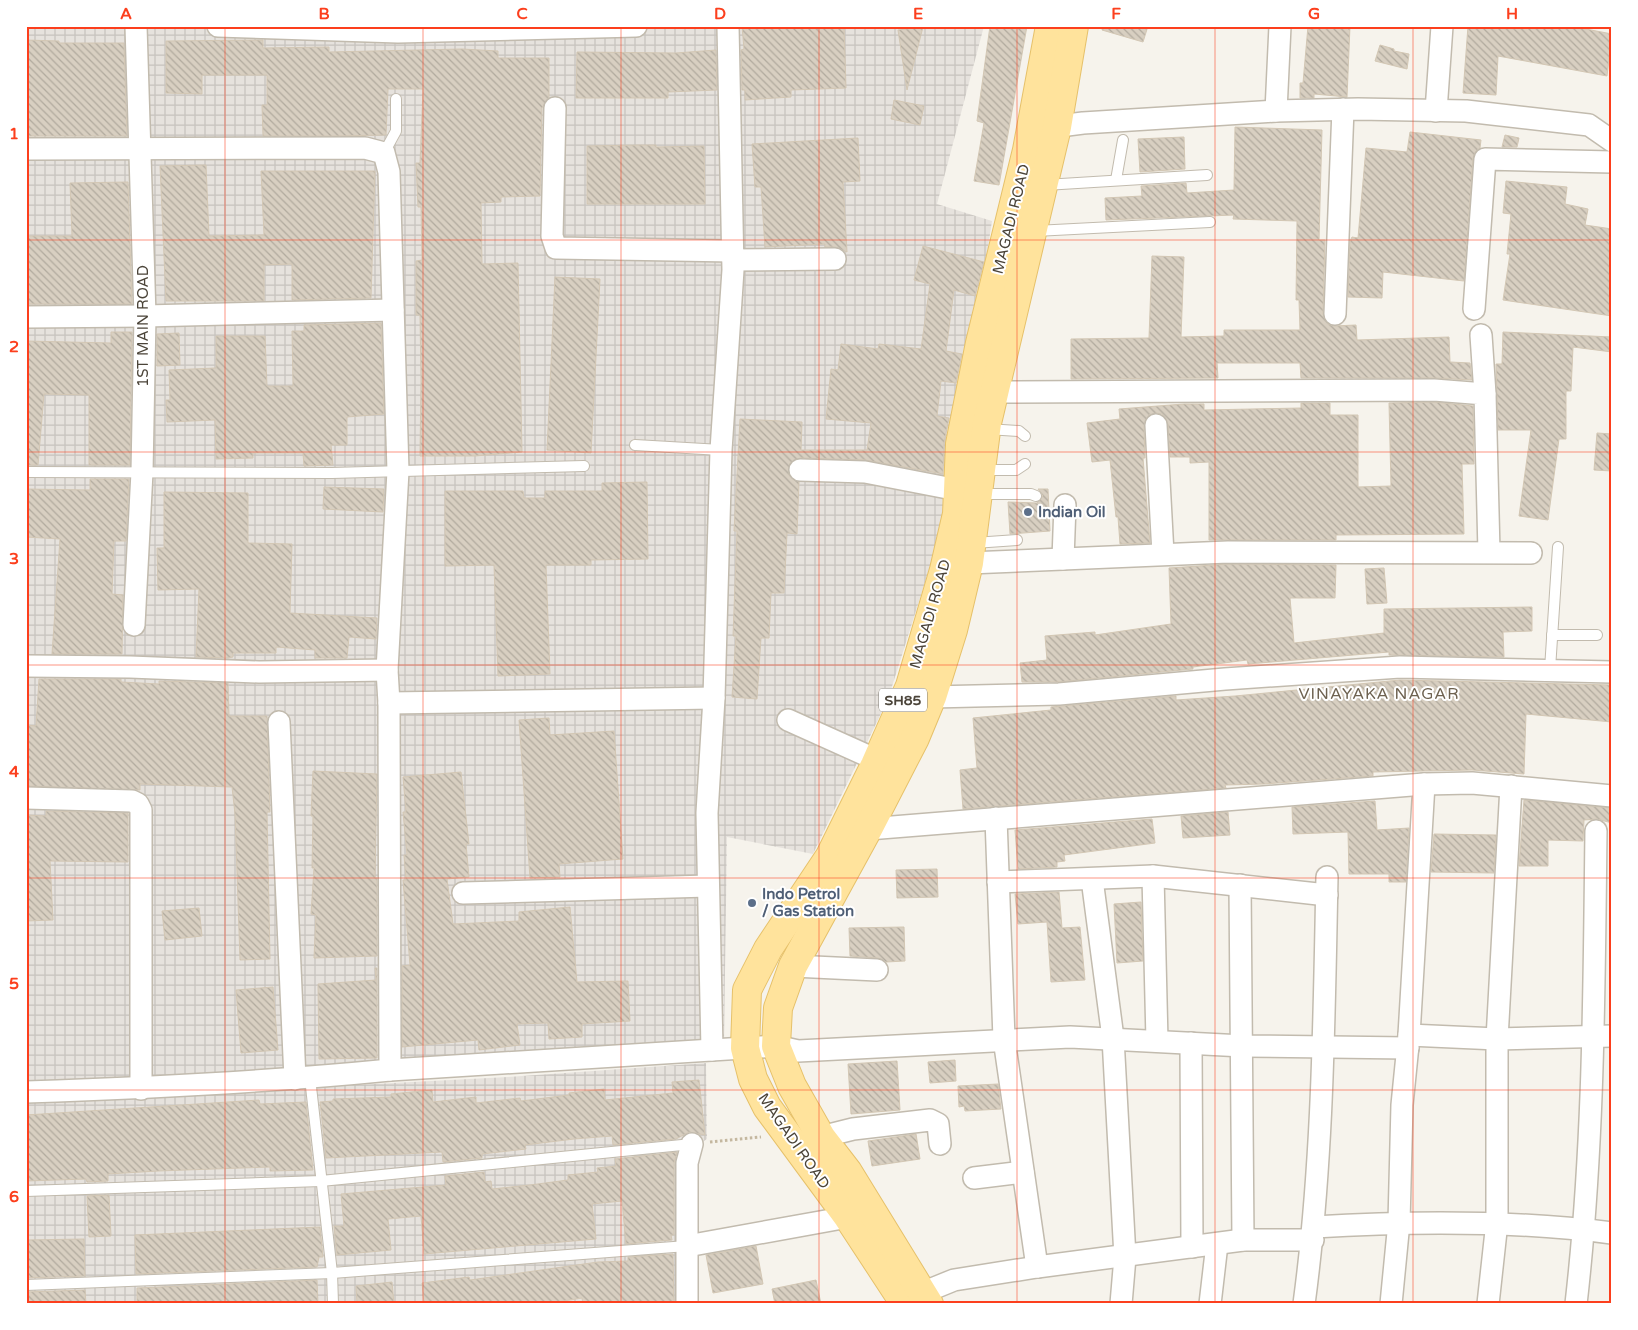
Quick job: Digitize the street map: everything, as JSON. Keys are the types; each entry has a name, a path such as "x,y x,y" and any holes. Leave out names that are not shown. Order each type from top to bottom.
{"main road":[{"name":"MAGADI ROAD","path":"918,1300 848,1217 767,1107 753,1079 745,1048 746,990 768,948 830,856 877,760 910,686 944,570 957,514 972,484 1044,185 1044,128 1050,26"},
{"name":"MAGADI ROAD","path":"918,1300 848,1172 821,1137 792,1086 776,1046 778,1008 793,966 915,738 932,697 953,630 970,553 972,484 960,444 980,343 1074,26"}],"street":[{"name":"1ST MAIN ROAD","path":"134,625 142,472 145,316 136,26"},
{"path":"218,26 398,29 636,26"},
{"path":"712,1050 707,813 714,698 721,450 733,256 728,26"},
{"path":"1276,111 1280,26"},
{"path":"1436,111 1442,26"},
{"path":"555,108 552,236 556,248 835,259"},
{"path":"1044,128 1083,123 1276,111 1343,109 1466,111 1588,125 1611,137"},
{"path":"1335,314 1343,109"},
{"path":"26,149 365,148 384,153 389,172 398,471 387,670 389,703 390,1070"},
{"path":"1474,309 1485,159 1612,162"},
{"path":"26,317 393,310"},
{"path":"1481,335 1485,394 1489,552"},
{"path":"994,392 1434,390 1485,394"},
{"path":"1156,425 1163,554"},
{"path":"800,470 865,472 972,484"},
{"path":"1063,559 1065,505"},
{"path":"970,553 1063,559 1228,552 1530,553"},
{"path":"26,666 130,667 259,672 387,670"},
{"path":"932,697 1059,694 1224,679 1400,667 1550,669 1612,672"},
{"path":"389,703 714,698"},
{"path":"788,720 877,760"},
{"path":"279,722 303,1078"},
{"path":"868,829 1424,784 1472,783 1612,796"},
{"path":"1391,1304 1399,1222 1402,1104 1408,1042 1424,784"},
{"path":"1488,1304 1497,1222 1496,1039 1510,786"},
{"path":"26,798 132,801 138,804 141,810 141,1089"},
{"path":"996,818 1004,1039 1037,1267"},
{"path":"1576,1304 1585,1229 1602,1036 1596,832"},
{"path":"998,882 1153,876 1240,886 1327,886 1323,1047 1313,1233 1304,1304"},
{"path":"1153,876 1157,1040"},
{"path":"1092,879 1113,1038 1125,1257 1121,1304"},
{"path":"464,893 708,886"},
{"path":"1240,886 1243,1046 1243,1240"},
{"path":"793,966 876,970"},
{"path":"26,1092 141,1089 390,1070 776,1046 798,1050 1004,1039 1113,1038 1243,1046 1323,1047 1408,1042 1602,1036"},
{"path":"1191,1043 1192,1248"},
{"path":"821,1137 853,1129 930,1120 938,1124 940,1144"},
{"path":"687,1304 687,1163 692,1144"},
{"path":"974,1178 1023,1172"},
{"path":"687,1246 848,1217"},
{"path":"918,1300 954,1280 1243,1240 1399,1222 1497,1222 1612,1232"},
{"path":"1210,1304 1217,1244"}],"lane":[{"path":"384,153 396,131 396,99"},
{"path":"1116,180 1123,140"},
{"path":"1044,185 1207,175"},
{"path":"1034,232 1210,222"},
{"path":"986,429 1019,431 1025,436"},
{"path":"635,445 721,450"},
{"path":"972,484 1016,470 1025,464"},
{"path":"26,472 266,474 584,466"},
{"path":"972,484 1036,496"},
{"path":"970,553 1017,540"},
{"path":"1550,669 1558,547"},
{"path":"1552,635 1597,635"},
{"path":"303,1078 321,1181 332,1272 333,1304"},
{"path":"26,1191 321,1181 692,1144"},
{"path":"26,1285 332,1272 687,1246"}],"path":[{"path":"692,1144 788,1135"}],"shaded area":[{"path":"26,26 984,26 937,204 992,221 948,510 888,699 813,854 727,837 724,1040 301,1071 26,1084"},
{"path":"706,1063 707,1139 686,1153 683,1304 26,1304 26,1102 508,1077"}],"building":[{"path":"742,26 844,26 846,88 791,90 791,97 745,100 745,90 742,90 741,50 744,49"},
{"path":"990,26 1027,26 999,185 974,181 984,123 977,121"},
{"path":"1103,26 1148,26 1143,42 1102,30"},
{"path":"1308,26 1350,26 1347,97 1314,94 1314,98 1300,98 1300,83 1303,83"},
{"path":"1468,26 1516,29 1516,26 1570,26 1612,34 1607,76 1498,56 1496,95 1463,93"},
{"path":"923,27 907,90 898,30"},
{"path":"26,40 59,41 59,43 124,43 127,136 26,136"},
{"path":"263,40 263,48 329,47 329,52 462,49 498,51 498,58 549,58 549,97 542,108 540,196 501,197 501,202 481,203 482,264 518,263 522,452 475,456 420,456 420,315 416,315 416,261 422,260 421,207 418,207 416,163 420,163 423,89 388,89 386,135 336,136 263,136 262,105 267,105 267,75 202,75 202,94 166,93 166,41"},
{"path":"1380,45 1394,49 1394,51 1409,54 1407,69 1375,61"},
{"path":"716,50 717,90 668,92 668,98 576,98 577,52 676,53"},
{"path":"894,100 924,106 920,125 891,119"},
{"path":"1235,127 1322,130 1319,240 1325,240 1323,314 1328,324 1334,326 1356,325 1357,340 1449,337 1450,362 1470,363 1472,380 1434,378 1301,378 1300,363 1217,363 1218,378 1071,379 1071,339 1149,338 1152,256 1184,257 1181,337 1224,336 1224,330 1300,330 1299,300 1296,300 1297,221 1233,219 1234,215 1106,220 1105,198 1142,196 1141,186 1186,183 1187,193 1234,190"},
{"path":"1410,132 1481,140 1480,148 1475,152 1473,158 1464,281 1383,272 1382,298 1348,297 1350,241 1352,237 1358,238 1366,148 1407,152"},
{"path":"1505,135 1519,138 1517,147 1502,147"},
{"path":"1184,137 1185,169 1140,172 1138,139"},
{"path":"858,138 860,181 843,182 847,252 835,247 825,247 825,244 765,247 761,187 755,187 752,144"},
{"path":"656,145 656,147 704,146 705,204 587,204 587,146"},
{"path":"206,165 209,236 264,235 261,171 375,171 371,298 292,300 292,264 264,265 264,301 166,301 160,166"},
{"path":"1506,181 1567,187 1565,204 1588,209 1585,225 1612,229 1612,316 1503,300 1510,254 1507,254 1511,214 1503,213"},
{"path":"128,182 132,304 26,304 26,236 72,236 70,183"},
{"path":"923,246 984,262 975,296 954,290 946,351 962,354 956,383 941,381 937,416 949,418 944,443 943,474 865,460 800,458 790,463 789,475 799,482 797,534 787,533 784,593 771,593 769,638 761,638 757,699 732,697 736,636 733,636 737,531 734,531 740,419 802,422 801,450 867,450 871,423 826,419 831,369 838,370 841,344 878,349 879,344 921,349 930,284 914,280"},
{"path":"555,277 600,279 591,453 547,450"},
{"path":"381,323 384,414 347,417 347,445 331,445 333,465 304,466 303,453 253,453 253,458 216,459 215,420 167,422 166,400 170,400 169,370 216,368 216,336 265,336 267,386 293,386 292,331 304,331 304,325"},
{"path":"111,332 132,332 130,465 89,465 89,395 44,394 38,465 26,465 26,341 111,343"},
{"path":"1503,332 1612,337 1612,352 1573,347 1571,391 1566,391 1566,439 1559,439 1548,520 1519,516 1531,430 1498,430 1496,364 1502,364"},
{"path":"179,333 180,365 157,366 157,334"},
{"path":"1434,402 1473,406 1474,464 1462,464 1464,534 1336,535 1336,540 1209,540 1209,462 1190,463 1190,457 1170,457 1168,424 1162,414 1156,413 1149,415 1144,426 1145,458 1143,458 1150,543 1120,544 1110,460 1092,462 1087,423 1120,419 1119,409 1184,404 1204,404 1204,410 1301,408 1301,403 1330,403 1330,415 1358,415 1358,487 1391,486 1389,403"},
{"path":"1597,433 1612,434 1612,471 1594,470"},
{"path":"90,479 129,479 126,541 114,541 112,594 123,595 122,654 52,654 60,539 26,537 26,489 90,490"},
{"path":"647,482 648,559 591,560 591,565 546,565 550,674 498,676 494,565 445,566 445,491 523,491 524,498 545,498 545,491 602,491 602,483"},
{"path":"324,487 384,489 383,512 323,509"},
{"path":"1038,489 1048,489 1050,531 1010,534 1008,502 1037,503 1043,496"},
{"path":"164,492 248,493 248,543 292,544 290,613 377,618 376,639 349,637 347,658 315,658 315,650 276,647 276,653 233,653 233,657 228,658 196,657 199,589 158,590 157,548 164,548"},
{"path":"1228,564 1336,565 1335,598 1290,598 1294,643 1384,633 1384,609 1532,607 1532,631 1503,632 1504,657 1389,655 1389,652 1248,664 1247,660 1193,667 1193,669 1058,682 1022,682 1020,663 1047,660 1045,636 1095,632 1095,635 1171,624 1169,568"},
{"path":"1384,568 1387,603 1367,604 1365,569"},
{"path":"39,679 121,679 121,682 159,684 159,681 228,683 229,716 267,716 270,812 267,812 270,959 240,960 235,814 232,787 140,784 140,790 26,786 26,725 36,726"},
{"path":"1400,680 1612,685 1612,722 1526,714 1524,774 1472,770 1373,772 1373,776 1225,785 1226,788 963,809 960,770 977,768 973,718 1051,710 1051,707 1176,696 1176,700 1235,696"},
{"path":"549,718 550,735 614,731 623,859 559,864 560,877 530,878 519,720"},
{"path":"313,771 377,774 375,878 377,878 377,956 314,958 316,915 311,914 314,868 312,868 313,816 311,816"},
{"path":"461,772 469,844 466,844 469,877 447,879 453,924 519,921 519,912 570,907 577,982 628,981 630,1021 582,1024 582,1037 549,1039 548,1023 517,1024 520,1045 479,1050 478,1040 402,1047 402,966 410,965 403,880 406,880 404,855 407,855 403,812 406,812 403,777"},
{"path":"1524,800 1612,808 1612,823 1597,819 1584,820 1583,841 1548,840 1548,866 1519,866"},
{"path":"1375,801 1377,830 1409,828 1406,882 1389,882 1389,874 1349,874 1348,832 1293,834 1292,807"},
{"path":"46,811 128,813 128,862 50,861 53,920 26,921 26,815 46,816"},
{"path":"1228,812 1230,835 1183,838 1181,816"},
{"path":"1152,819 1155,843 1064,855 1065,861 1057,862 1057,867 1018,869 1015,830"},
{"path":"1434,834 1496,835 1494,873 1431,872"},
{"path":"937,869 938,897 897,898 896,870"},
{"path":"1059,892 1062,928 1080,927 1085,980 1051,982 1047,922 1018,924 1015,894"},
{"path":"1141,902 1143,961 1117,963 1114,904"},
{"path":"199,908 202,936 165,940 162,911"},
{"path":"904,927 905,961 886,962 878,958 850,956 849,928"},
{"path":"375,968 377,968 377,1058 319,1059 318,984 376,980"},
{"path":"273,987 278,1050 241,1053 236,990"},
{"path":"955,1060 956,1081 930,1083 928,1062"},
{"path":"897,1061 900,1110 851,1114 848,1064"},
{"path":"699,1080 705,1135 689,1132 676,1139 613,1145 612,1136 574,1139 525,1145 526,1149 482,1154 482,1158 443,1162 442,1152 326,1158 320,1102 333,1101 333,1099 391,1097 391,1094 432,1090 433,1102 476,1097 476,1103 520,1098 521,1101 604,1089 605,1100 673,1093 672,1082"},
{"path":"998,1084 1001,1109 965,1111 964,1106 959,1107 958,1086"},
{"path":"259,1100 260,1104 306,1102 313,1170 270,1171 270,1167 158,1171 108,1174 108,1181 87,1182 86,1179 26,1181 26,1115"},
{"path":"916,1134 920,1159 872,1166 868,1141"},
{"path":"677,1152 674,1163 674,1235 671,1235 672,1240 626,1244 622,1201 592,1204 596,1239 424,1254 421,1216 388,1219 391,1250 337,1255 334,1226 344,1226 341,1194 446,1185 445,1176 484,1172 485,1182 491,1181 492,1189 530,1185 568,1180 568,1175 598,1172 597,1168 616,1166 615,1159"},
{"path":"109,1195 111,1236 89,1237 87,1196"},
{"path":"320,1227 323,1257 319,1257 317,1267 136,1274 135,1235"},
{"path":"84,1239 85,1276 26,1278 26,1240"},
{"path":"756,1246 763,1284 713,1293 706,1255"},
{"path":"673,1254 674,1304 583,1304 582,1298 545,1304 424,1304 422,1283 469,1277 470,1280 598,1262 628,1261 628,1257"},
{"path":"317,1280 318,1304 137,1304 137,1288"},
{"path":"816,1280 821,1304 775,1304 772,1289"},
{"path":"392,1282 394,1304 357,1304 356,1286"},
{"path":"85,1290 86,1304 26,1304 26,1292"}],"place":[{"name":"Indian Oil","path":"1028,512"},
{"name":"Indo Petrol / Gas Station","path":"752,903"}],"district":[{"name":"VINAYAKA NAGAR","path":"1379,694"}]}
